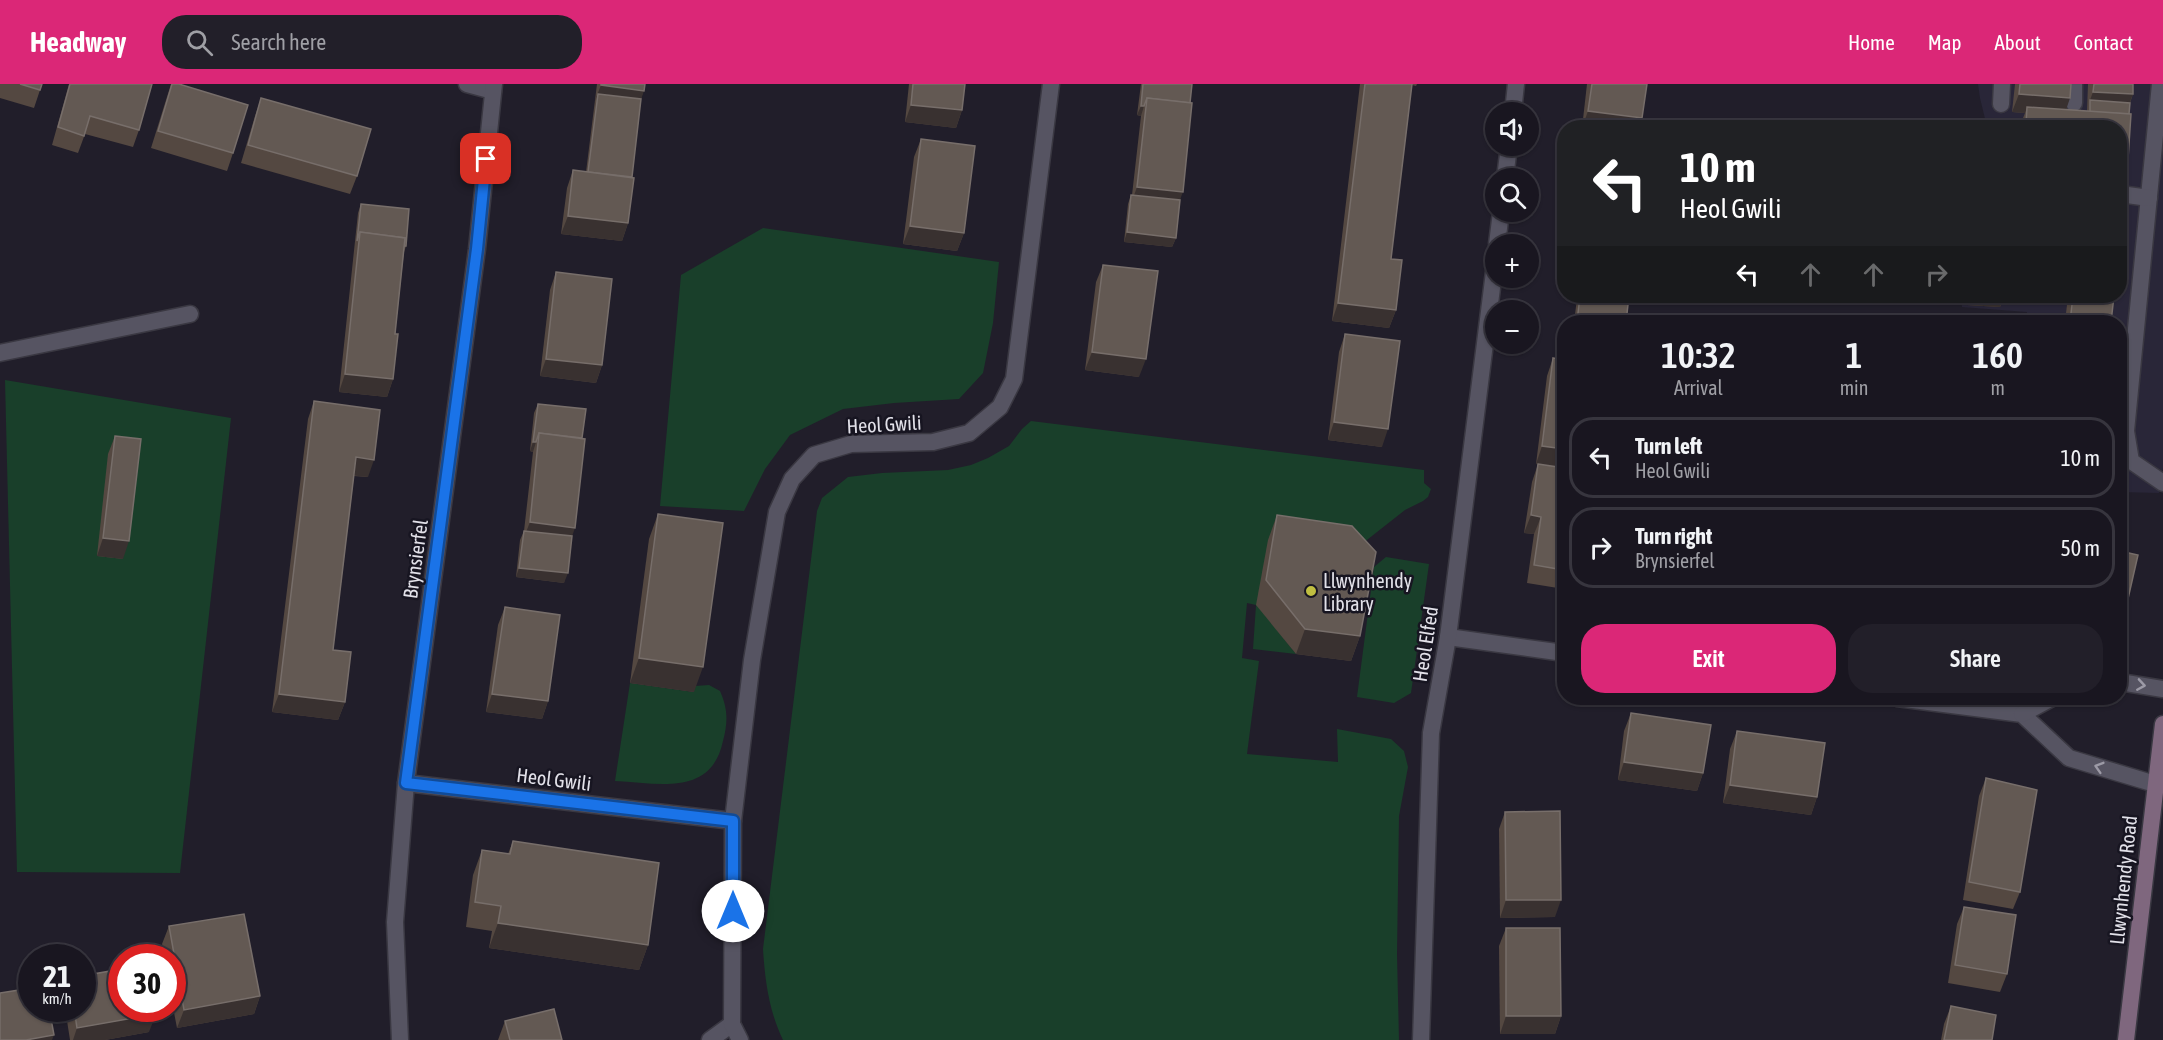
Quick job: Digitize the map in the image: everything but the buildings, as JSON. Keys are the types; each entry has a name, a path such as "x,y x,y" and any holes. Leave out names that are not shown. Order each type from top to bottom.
{"main road":[{"name":"Llwynhendy Road","path":"2126,1040 2163,724"}],"street":[{"path":"467,84 494,87"},
{"name":"Heol Gwili","path":"740,1040 732,1024 733,821 752,660 777,512 792,479 814,455 851,444 933,442 969,433 1000,407 1014,379 1052,84"},
{"path":"1514,102 1516,84"},
{"path":"2001,104 2002,84"},
{"path":"2074,84 2074,103"},
{"path":"2127,421 2160,84"},
{"name":"Brynsierfel","path":"400,1040 395,921 406,783 477,249 494,87"},
{"path":"2127,195 2149,198"},
{"name":"Heol Elfed","path":"1421,1040 1431,733 1448,638 1492,288"},
{"path":"0,353 190,314"},
{"path":"2127,437 2131,461 2163,483"},
{"path":"1448,638 1557,652"},
{"path":"2127,683 2163,689"},
{"path":"1952,705 2022,714 2039,705"},
{"path":"2022,714 2069,758 2155,784"},
{"name":"Heol Gwili","path":"406,783 733,821"},
{"path":"710,1040 732,1024"}],"shaded area":[{"path":"1978,84 2163,84 2163,468 2159,493 2127,492 2127,315 2027,315 2027,312 1962,307 1962,303 2127,303 2127,120 1985,120"}],"green space":[{"path":"763,228 999,262 993,323 983,373 959,399 843,409 790,435 765,469 744,511 660,506 681,275"},
{"path":"5,380 231,418 180,873 17,872"},
{"path":"1031,421 1424,470 1424,483 1431,489 1428,497 1405,510 1358,547 1257,605 1296,654 1253,649 1256,605 1247,603 1242,658 1259,661 1247,754 1338,762 1337,729 1391,739 1404,751 1408,767 1399,816 1397,954 1399,1040 783,1040 768,996 763,949 817,511 822,498 848,477 948,470 971,465 1009,446"},
{"path":"1386,557 1429,564 1411,693 1394,703 1357,697 1374,567"},
{"path":"630,683 693,692 695,686 709,685 720,691 726,710 726,728 717,759 707,771 695,779 681,783 615,781"}],"place":[{"name":"Llwynhendy Library","path":"1311,591"}],"route":[{"path":"486,159 477,249 406,783 733,821 733,911"}]}
